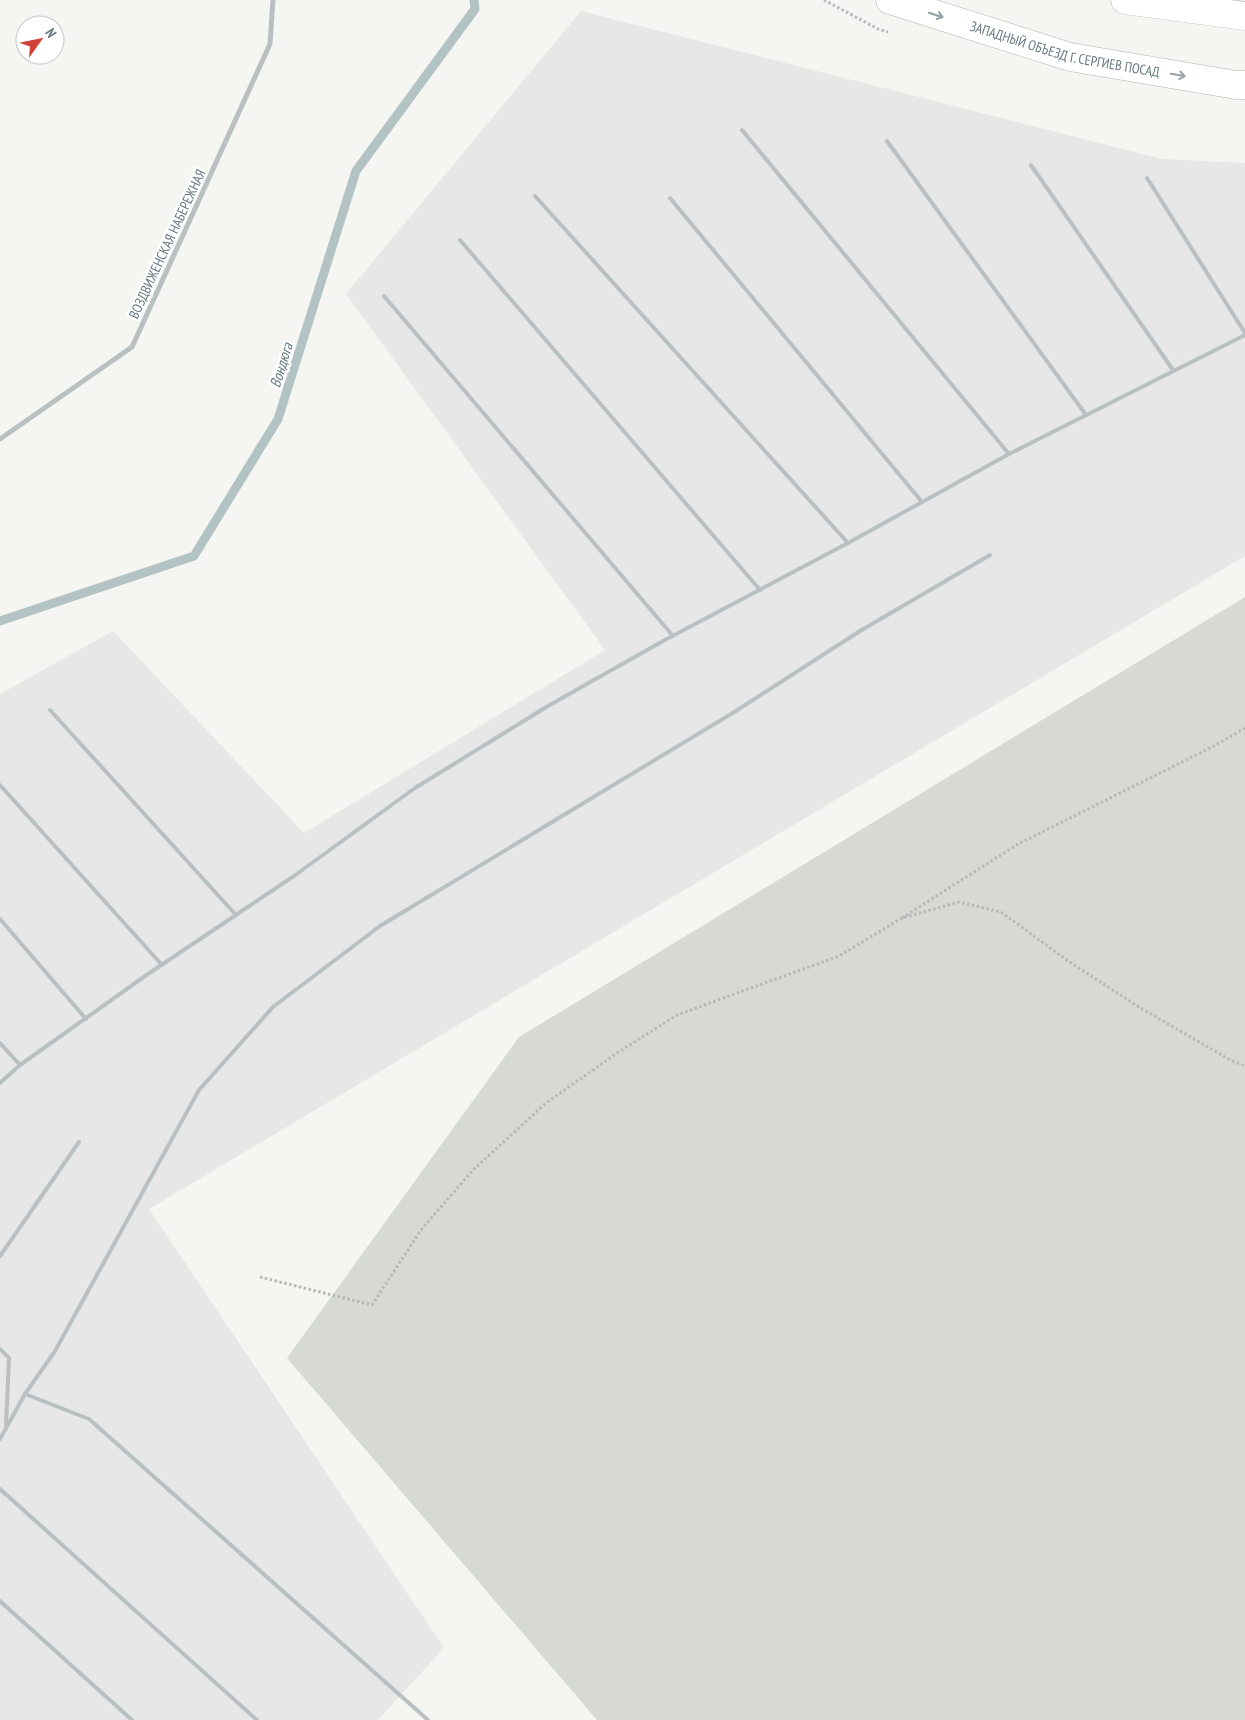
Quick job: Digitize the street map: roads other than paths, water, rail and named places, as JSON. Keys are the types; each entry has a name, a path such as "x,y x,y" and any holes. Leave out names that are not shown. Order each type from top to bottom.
{"main road":[{"name":"ЗАПАДНЫЙ ОБЪЕЗД Г. СЕРГИЕВ ПОСАД","path":"890,0 1070,57 1245,85"},
{"path":"1124,0 1245,16"}],"street":[{"name":"ВОЗДВИЖЕНСКАЯ НАБЕРЕЖНАЯ","path":"0,439 132,347 270,44 274,0"}],"lane":[{"path":"742,130 1009,454"},
{"path":"887,141 1086,415"},
{"path":"1031,165 1173,370"},
{"path":"0,1083 20,1066 86,1019 294,876 415,788 548,706 1009,454 1245,334 1147,178"},
{"path":"535,196 848,543"},
{"path":"670,198 922,502"},
{"path":"460,240 760,590"},
{"path":"384,296 673,636"},
{"path":"0,1439 25,1394 55,1351 199,1090 273,1007 380,926 731,714 860,631 990,555"},
{"path":"50,710 236,915"},
{"path":"0,785 162,965"},
{"path":"0,919 86,1019"},
{"path":"0,1043 20,1066"},
{"path":"0,1256 79,1142"},
{"path":"0,1349 9,1358 6,1428"},
{"path":"25,1394 89,1419 428,1720"},
{"path":"0,1489 257,1720"},
{"path":"0,1600 132,1720"}],"waterway":[{"name":"Вондюга","path":"0,621 194,556 278,419 356,171 475,9 474,0"}]}
